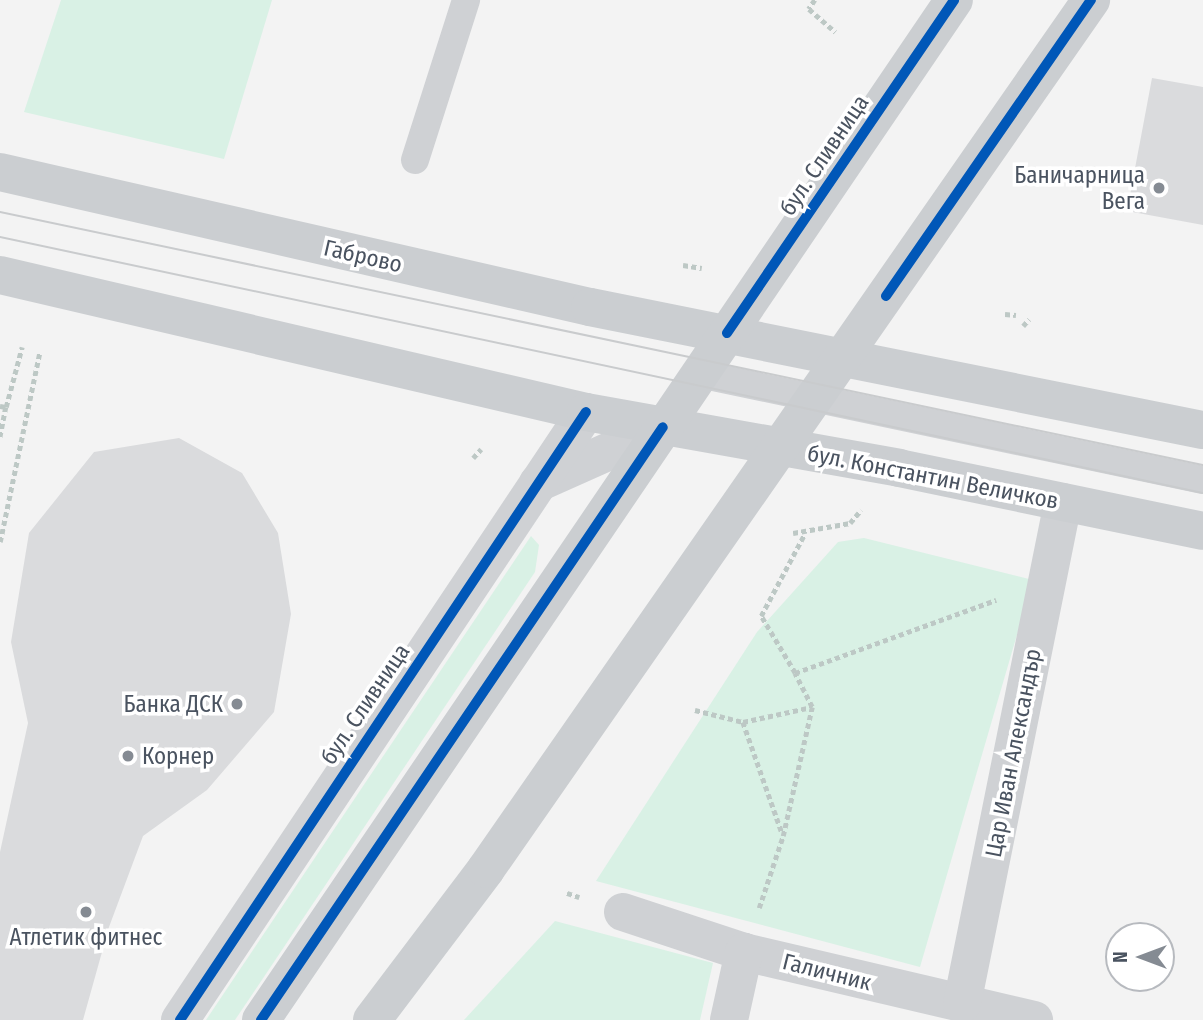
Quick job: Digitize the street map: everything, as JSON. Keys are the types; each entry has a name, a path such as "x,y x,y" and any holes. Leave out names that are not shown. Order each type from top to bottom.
{"main road":[{"name":"бул. Сливница","path":"261,1020 954,0"},
{"path":"372,1020 486,869 1091,0"},
{"name":"Габрово","path":"0,172 577,304 727,333"},
{"path":"0,275 586,412 663,427"},
{"path":"727,333 1203,430"},
{"name":"бул. Константин Величков","path":"663,427 779,446 1203,531"}],"street":[{"name":"бул. Сливница","path":"180,1020 586,412"},
{"path":"538,482 663,427"},
{"name":"Цар Иван Александър","path":"962,1004 1063,502"},
{"name":"Галичник","path":"623,912 744,952 1034,1020"},
{"path":"729,1020 744,952"}],"lane":[{"path":"415,160 466,0"},
{"path":"699,374 1203,480"}],"path":[{"path":"815,0 809,9 835,32"},
{"path":"682,265 702,268"},
{"path":"1004,314 1016,315"},
{"path":"1023,326 1030,318"},
{"path":"0,439 22,347"},
{"path":"0,542 40,351"},
{"path":"0,406 6,407"},
{"path":"472,458 481,449"},
{"path":"793,533 804,535 850,523 862,509"},
{"path":"744,952 783,836 812,707 761,616 804,535"},
{"path":"795,673 1047,582"},
{"path":"695,710 743,722 812,707"},
{"path":"743,722 783,836"}],"green space":[{"path":"61,0 272,0 224,159 24,112"},
{"path":"531,536 539,545 535,572 235,1020 206,1020"},
{"path":"864,538 1033,580 920,967 596,881 757,632 838,542"},
{"path":"555,921 713,963 700,1020 464,1020"}],"building":[{"path":"1152,78 1203,87 1203,225 1127,211"},
{"name":"Корнер","path":"179,438 242,473 278,533 291,614 274,712 207,790 143,836 109,927 83,1020 0,1020 0,852 28,723 11,642 29,533 94,452"}],"tram line":[{"path":"0,212 1203,465"},
{"path":"0,237 1203,493"}],"cycle path":[{"path":"727,333 954,0"},
{"path":"886,296 1091,0"},
{"path":"180,1020 586,412"},
{"path":"261,1020 663,427"}],"place":[{"name":"Баничарница Вега","path":"1159,188"},
{"name":"Банка ДСК","path":"237,704"},
{"name":"Корнер","path":"128,756"},
{"name":"Атлетик фитнес","path":"86,912"}]}
